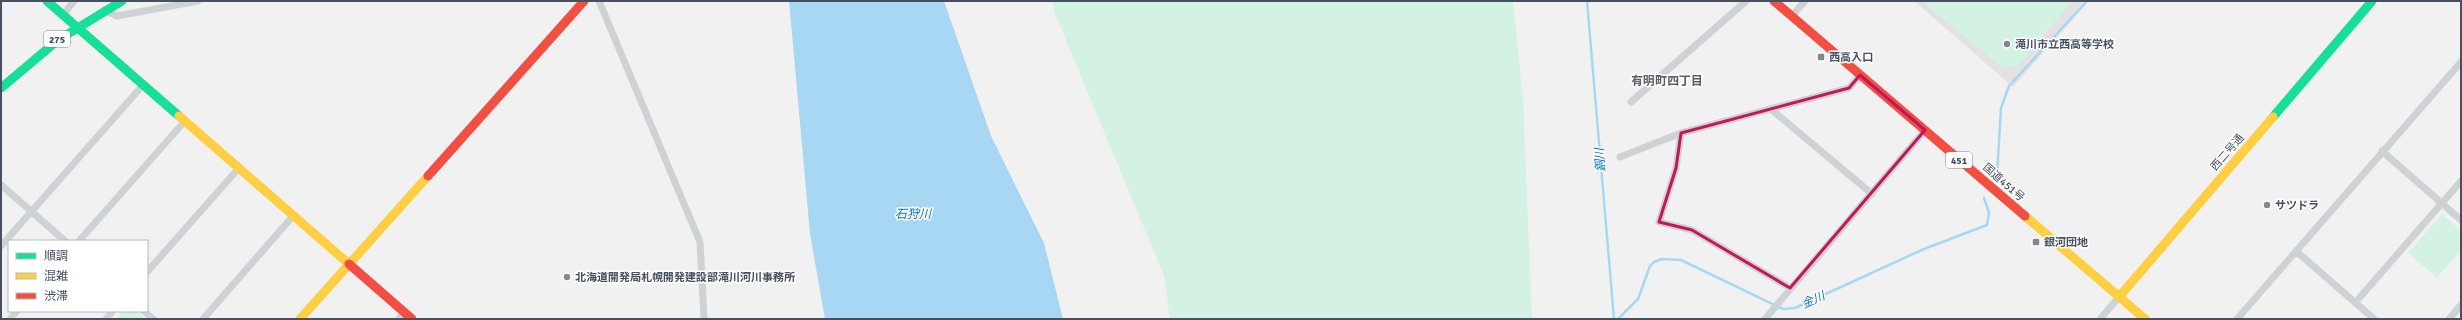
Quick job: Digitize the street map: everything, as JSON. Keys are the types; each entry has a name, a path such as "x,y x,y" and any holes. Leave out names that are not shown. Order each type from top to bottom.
{"main road":[{"path":"46,1 348,264 402,316 412,319"},
{"name":"275","path":"1,88 31,59 76,27 122,1"},
{"path":"300,319 584,1"},
{"name":"国道451号","path":"1774,1 2145,319"},
{"name":"西二号通","path":"2119,297 2372,1"}],"street":[{"path":"63,15 74,1"},
{"path":"104,10 117,16 198,1"},
{"path":"599,1 700,242 704,319"},
{"path":"1631,102 1746,1"},
{"path":"1792,16 1805,1"},
{"path":"2237,319 2461,62"},
{"path":"1620,157 1681,133 1772,110 1849,88 1860,75"},
{"path":"1,246 143,86"},
{"path":"1772,110 1872,194"},
{"path":"80,240 184,122"},
{"path":"1765,319 1925,130"},
{"path":"1681,133 1676,168 1660,222 1692,230 1790,288"},
{"path":"2382,151 2461,220"},
{"path":"148,271 238,169"},
{"path":"2355,303 2461,181"},
{"path":"1,185 64,240"},
{"path":"203,319 293,216"},
{"path":"2296,251 2374,319"},
{"name":"西二号通","path":"2100,319 2119,297"},
{"path":"2449,319 2461,305"},
{"path":"145,312 154,319"}],"highlighted area":[{"path":"1860,75 1925,130 1790,288 1692,230 1659,222 1676,168 1681,133 1849,88"}],"shaded area":[{"name":"滝川市立西高等学校","path":"1914,1 2089,1 2013,87"}],"green space":[{"path":"1052,1 1513,1 1523,99 1532,319 1170,319 1164,276 1055,14"},
{"name":"滝川市立西高等学校","path":"1921,1 2072,1 2017,67 2002,67"},
{"path":"2442,214 2461,231 2461,250 2437,278 2408,253"},
{"path":"122,312 137,312 145,319 116,319"}],"water":[{"name":"石狩川","path":"789,1 944,1 991,136 1044,243 1063,319 825,319 810,234"}],"waterway":[{"name":"銅川","path":"1587,1 1614,319"},
{"name":"金川","path":"1997,175 2001,108 2009,86 2087,1"},
{"name":"金川","path":"1618,319 1638,299 1650,266 1654,262 1662,259 1681,260 1783,309 1795,308 1924,249 1987,225 1989,213 1984,198"}],"traffic: fast":[{"path":"47,1 179,116"},
{"path":"1,88 58,40 122,1"},
{"path":"2273,117 2372,1"}],"traffic: slow":[{"path":"179,116 349,264"},
{"path":"2119,297 2273,117"},
{"path":"300,319 428,176"},
{"path":"2025,216 2145,319"}],"traffic: jam":[{"path":"428,176 584,1"},
{"path":"1774,1 2025,216"},
{"path":"349,264 412,319"}],"place":[{"name":"滝川市立西高等学校","path":"2007,44"},
{"name":"西高入口","path":"1821,57"},
{"name":"サツドラ","path":"2267,205"},
{"name":"銀河団地","path":"2036,242"},
{"name":"北海道開発局札幌開発建設部滝川河川事務所","path":"567,277"}],"district":[{"name":"有明町四丁目","path":"1667,81"}]}
